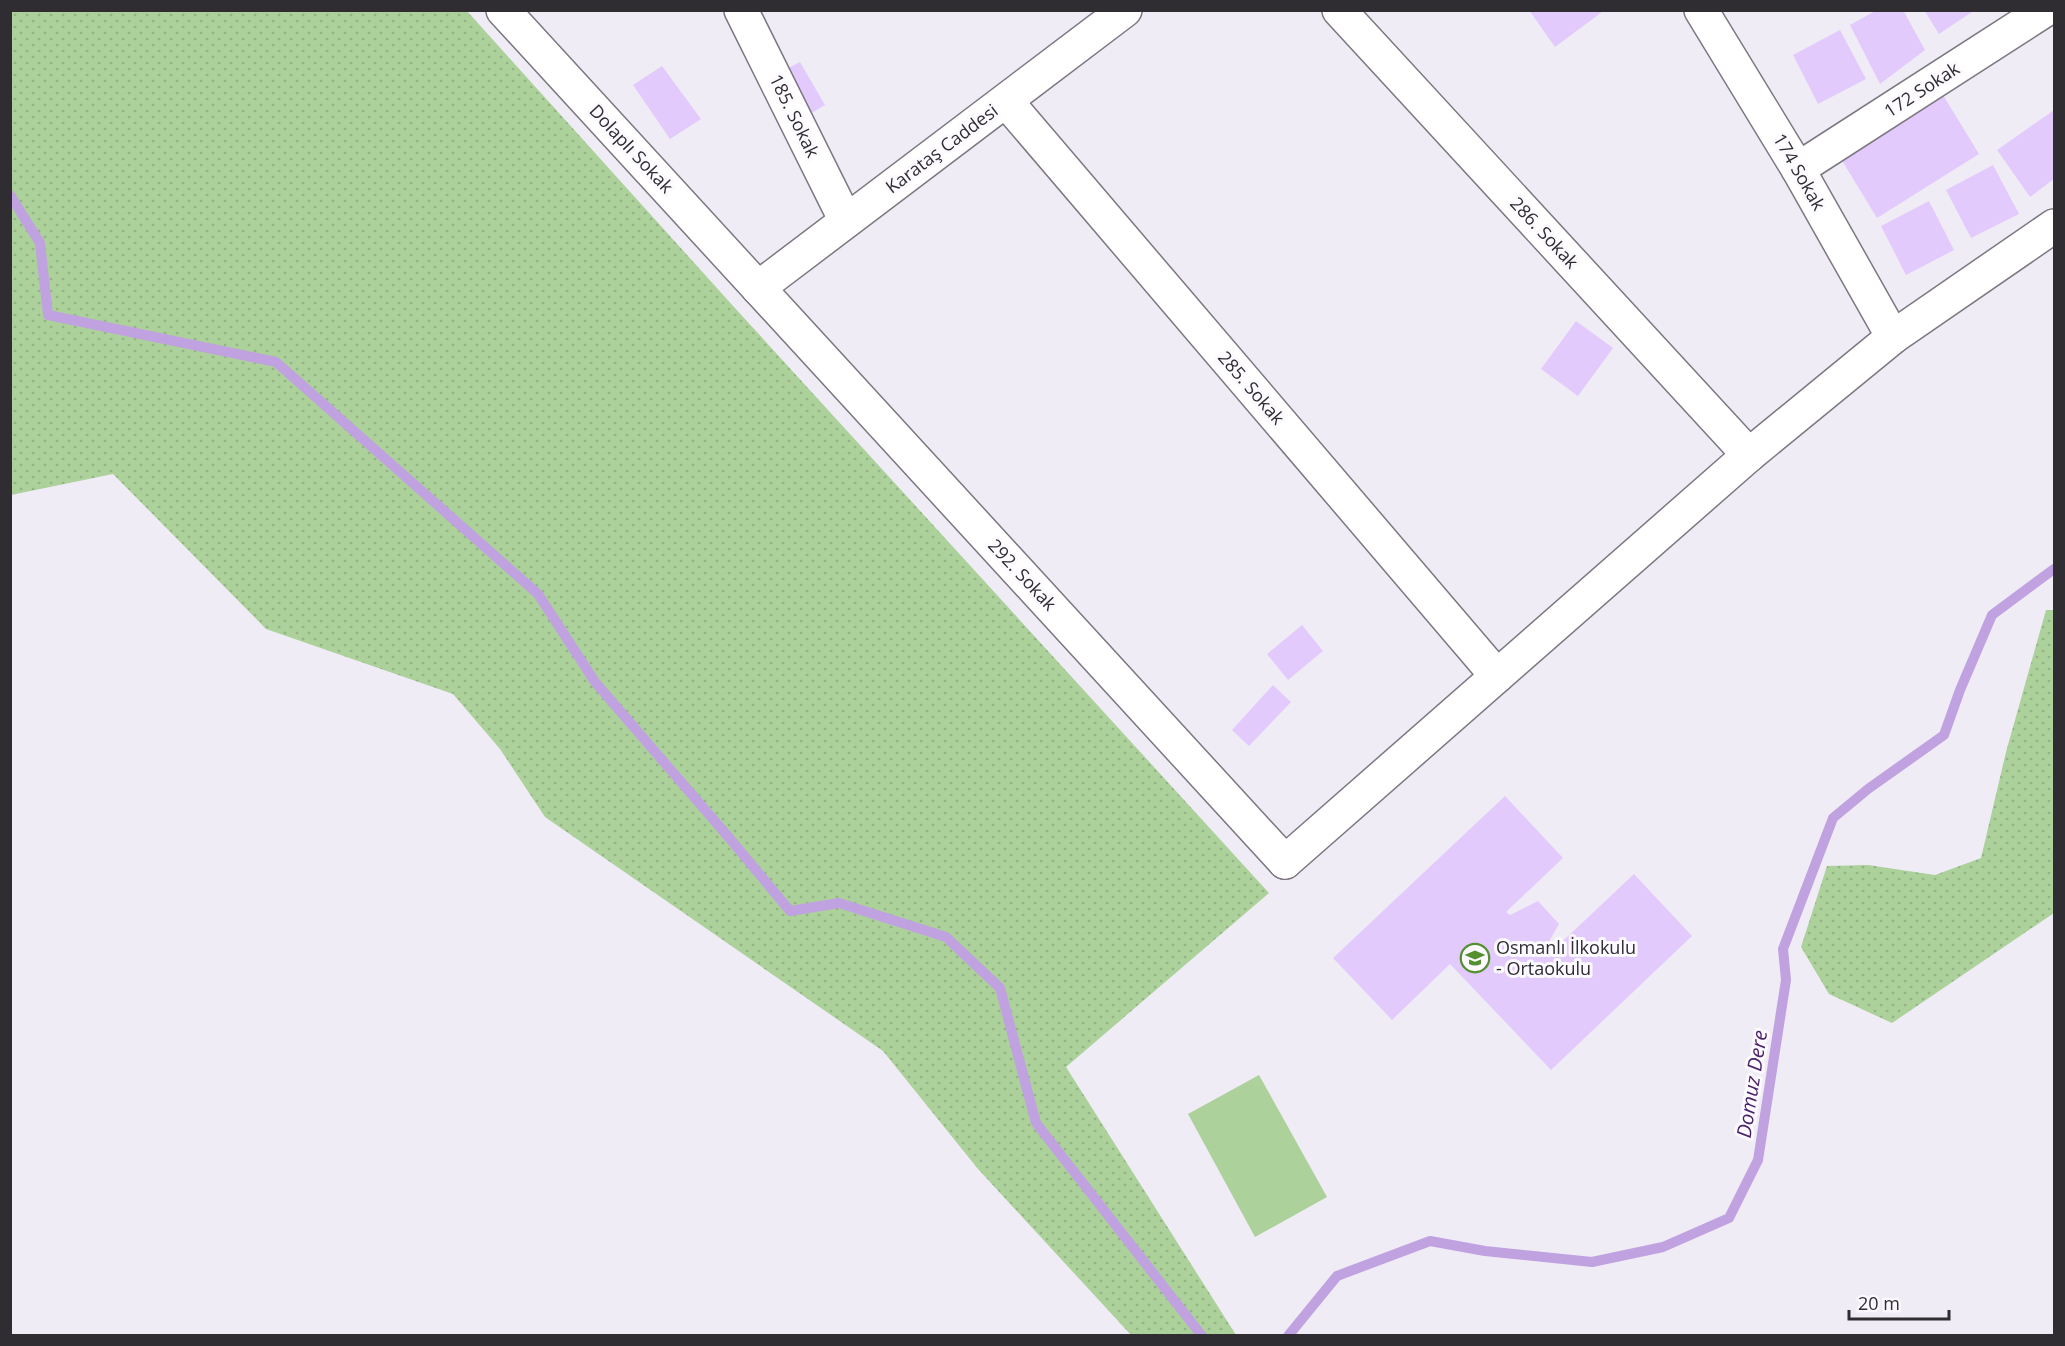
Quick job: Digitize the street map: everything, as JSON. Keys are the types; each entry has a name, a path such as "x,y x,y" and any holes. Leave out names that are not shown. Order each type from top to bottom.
{"street":[{"name":"Dolaplı Sokak","path":"503,10 758,288"},
{"name":"185. Sokak","path":"741,10 846,221"},
{"name":"Karataş Caddesi","path":"758,288 1125,10"},
{"name":"286. Sokak","path":"1339,10 1749,454"},
{"name":"174 Sokak","path":"1701,10 1798,169 1893,337"},
{"name":"172 Sokak","path":"1798,169 2045,10"},
{"name":"285. Sokak","path":"1006,101 1497,676"},
{"path":"1497,676 1749,454 1893,337 2055,226"},
{"name":"292. Sokak","path":"758,288 1286,862 1497,676"}],"green space":[{"path":"11,10 467,11 1269,893 1066,1067 1236,1335 1131,1335 978,1169 883,1051 545,817 500,749 453,694 266,629 113,474 11,495"},
{"path":"2046,610 2054,610 2054,913 1892,1023 1829,994 1801,947 1827,866 1868,865 1935,875 1981,858 2006,752"},
{"path":"1259,1075 1327,1197 1255,1237 1188,1114"}],"building":[{"path":"1529,10 1601,10 1602,12 1555,47"},
{"path":"1877,10 1903,10 1925,50 1880,84 1850,25"},
{"path":"1924,10 1975,10 1939,34"},
{"path":"1840,30 1866,79 1818,104 1793,55"},
{"path":"800,62 825,105 805,117 779,73"},
{"path":"662,66 701,119 670,139 633,85"},
{"path":"1943,95 1979,154 1877,218 1841,159"},
{"path":"2054,110 2054,179 2030,197 1997,150"},
{"path":"1993,165 2019,214 1971,238 1946,190"},
{"path":"1929,201 1954,250 1906,275 1881,226"},
{"path":"1576,321 1613,348 1578,396 1541,369"},
{"path":"1302,625 1323,651 1288,680 1267,654"},
{"path":"1273,685 1291,702 1249,746 1232,730"},
{"path":"1505,796 1563,858 1506,912 1510,915 1538,901 1559,924 1543,952 1547,956 1634,874 1692,936 1551,1070 1450,964 1392,1020 1333,958"}],"waterway":[{"path":"10,195 40,243 48,315 276,362 538,594 595,682 790,911 839,903 946,937 1000,988 1036,1123 1202,1336"},
{"name":"Domuz Dere","path":"1288,1336 1337,1276 1430,1241 1485,1251 1592,1262 1663,1247 1729,1218 1758,1160 1786,980 1783,949 1833,818 1868,789 1944,735 1960,690 1992,615 2054,569"}],"place":[{"name":"Osmanlı İlkokulu - Ortaokulu","path":"1475,958"}]}
